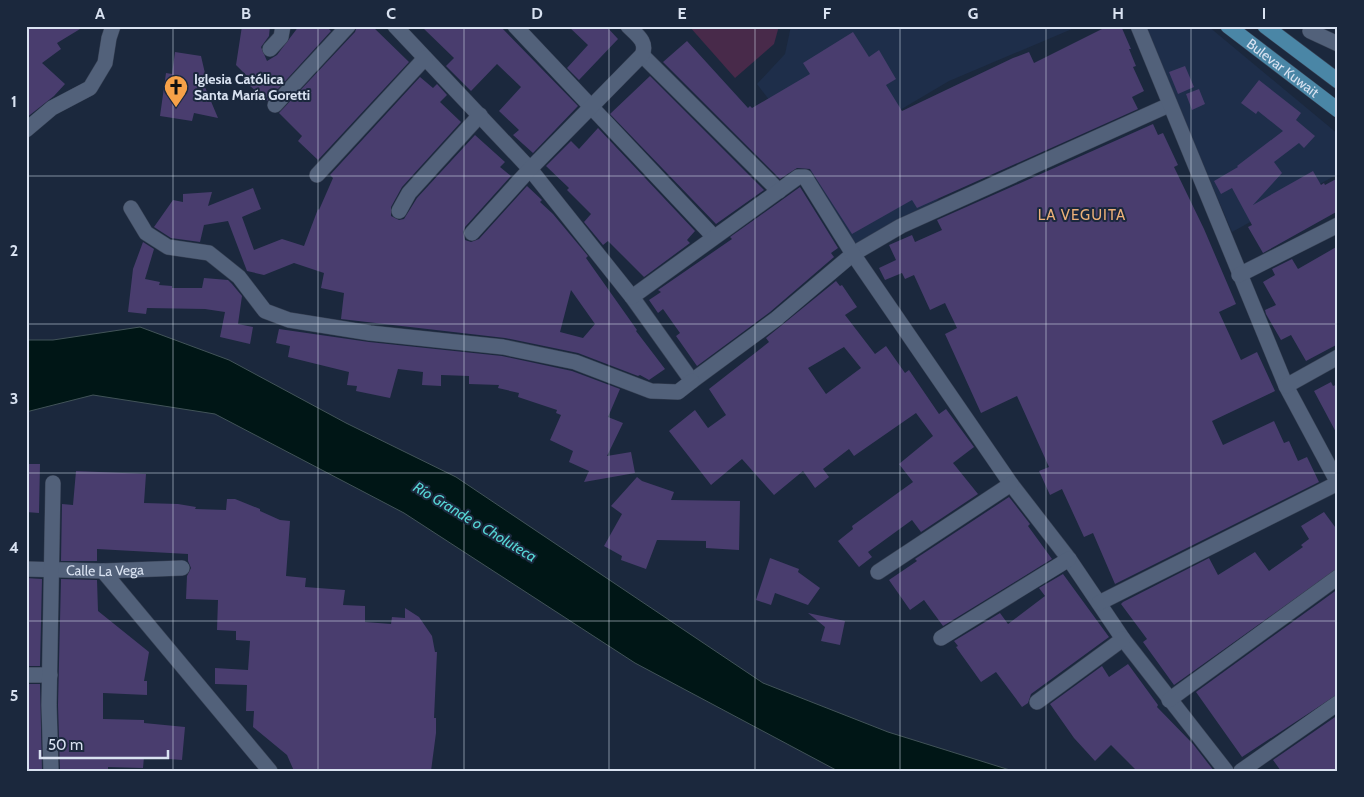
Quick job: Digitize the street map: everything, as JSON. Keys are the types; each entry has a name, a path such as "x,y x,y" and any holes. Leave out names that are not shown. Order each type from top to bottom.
{"main road":[{"name":"Bulevar Kuwait","path":"1228,26 1338,110"},
{"name":"Bulevar Kuwait","path":"1265,26 1338,81"}],"street":[{"path":"26,130 52,108 90,88 105,63 113,26"},
{"path":"270,49 281,37 282,26"},
{"path":"275,105 348,26"},
{"path":"395,26 530,169 632,297 692,381"},
{"path":"515,26 714,237"},
{"path":"472,233 530,169 642,55 645,49 644,42 628,26"},
{"path":"1099,604 1338,483 1286,386 1138,26"},
{"path":"1310,32 1338,44"},
{"path":"642,55 779,190"},
{"path":"318,175 425,58"},
{"path":"131,208 146,233 168,247 209,253 240,277 265,311 289,320 370,333 503,347 575,362 651,391 678,392 776,319 853,254 901,226 1169,105"},
{"path":"399,211 409,192 480,115"},
{"path":"632,297 779,190 798,177 805,177 853,254 1011,484 1069,559 1123,639 1226,771"},
{"path":"1239,275 1338,225"},
{"path":"1286,386 1338,357"},
{"path":"50,771 53,483"},
{"path":"878,572 1011,484"},
{"path":"941,638 1069,559"},
{"name":"Calle La Vega","path":"26,570 103,571 182,568"},
{"path":"103,571 270,771"},
{"path":"1169,700 1338,577"},
{"path":"1037,702 1123,639"},
{"path":"26,675 50,675"},
{"path":"1241,771 1338,703"}],"shaded area":[{"path":"689,26 779,26 774,44 735,78"},
{"path":"791,26 1079,26 949,81 900,110 904,127 938,200 854,248 776,109 757,84 785,54"},
{"path":"1144,26 1208,26 1338,134 1338,174 1232,232"}],"water":[{"name":"Río Grande o Choluteca","path":"140,327 229,360 346,423 456,477 763,683 888,732 1013,771 836,770 635,663 404,513 215,414 93,395 26,412 26,340 53,340"}],"building":[{"path":"26,26 85,26 57,43 61,49 42,63 65,84 54,96 26,118"},
{"path":"242,26 270,26 269,36 261,47 267,61 277,55 299,26 326,26 331,31 267,101 249,85 252,81 236,65"},
{"path":"357,26 372,26 409,62 318,160 298,141 302,136 279,113 355,32"},
{"path":"421,26 500,26 578,106 533,153 513,135 519,130 499,111 521,87 497,64 471,91 446,66 454,58"},
{"path":"568,26 606,26 618,39 579,80 567,68 588,45"},
{"path":"1108,26 1121,26 1131,49 1129,49 1136,66 1133,67 1144,91 1132,97 1138,109 917,208 912,200 852,234 810,169 797,168 780,179 663,62 687,41 748,108 750,106 752,108 810,74 803,63 853,32 869,57 879,50 896,79 886,85 902,111 1013,58 1029,52 1034,63"},
{"path":"175,52 201,56 207,82 202,80 218,118 194,113 192,121 160,116 166,73 172,74"},
{"path":"1185,66 1194,87 1178,94 1169,72"},
{"path":"650,76 764,190 716,224 610,114"},
{"path":"420,77 433,88 437,84 447,95 440,102 461,122 402,187 391,207 391,216 399,220 404,219 417,198 475,135 505,162 500,167 511,176 465,227 463,232 465,240 471,242 479,239 527,186 542,200 540,202 553,214 588,256 586,258 636,331 665,369 649,380 578,353 505,338 341,319 344,293 321,288 324,273 294,263 264,275 247,271 228,221 204,225 200,242 171,238 154,227 173,200 183,202 183,194 212,192 208,206 253,188 261,209 242,217 254,250 282,239 304,246 318,209 333,178 330,175","holes":["571,290 595,324 583,338 560,332"]},
{"path":"1259,80 1301,113 1296,120 1315,136 1304,148 1299,143 1274,162 1282,173 1253,205 1313,171 1321,185 1324,183 1325,185 1338,178 1338,211 1263,253 1248,227 1252,225 1232,188 1221,194 1214,181 1238,167 1283,131 1258,111 1256,114 1241,103"},
{"path":"1199,89 1205,104 1192,110 1186,94"},
{"path":"1153,124 1158,135 1163,133 1178,165 1174,167 1204,229 1236,304 1219,312 1241,360 1257,352 1275,391 1212,421 1223,445 1274,421 1284,443 1289,441 1298,461 1307,457 1319,482 1115,584 1093,533 1084,537 1062,489 1050,495 1039,471 1049,467 1017,396 981,413 945,334 957,328 945,303 930,310 914,275 905,279 902,273 885,280 879,268 896,260 889,245 912,235 915,242 942,230 937,220"},
{"path":"598,128 695,231 687,240 690,243 644,277 608,241 603,245 584,222 591,214 567,190 569,188 546,166 571,141 579,149"},
{"path":"800,187 838,248 831,253 834,257 770,312 697,366 676,336 680,333 663,309 658,313 649,300 661,292 658,290 732,239 730,237"},
{"path":"143,242 154,249 145,279 160,282 159,285 172,286 172,288 202,288 204,278 228,280 242,296 238,324 253,327 250,344 220,337 225,312 205,309 147,308 146,314 128,312 133,269"},
{"path":"1338,246 1338,344 1306,361 1291,335 1281,340 1266,314 1265,310 1276,305 1263,282 1275,275 1272,269 1292,259 1298,269"},
{"path":"836,281 840,286 842,285 857,307 845,315 875,354 886,346 905,373 909,370 939,414 946,409 974,447 953,463 978,494 921,532 912,520 868,552 872,557 859,567 838,541 853,529 852,526 913,482 899,464 933,436 916,413 854,456 849,449 823,469 829,477 815,488 803,471 774,495 742,459 711,485 669,431 695,410 708,428 726,415 709,389 769,342 766,338","holes":["844,347 861,368 826,394 808,368"]},
{"path":"279,329 369,342 502,356 572,371 620,389 608,417 623,423 607,456 631,452 635,473 584,482 589,471 569,462 573,451 550,440 561,415 556,413 557,410 518,397 519,393 498,388 499,385 469,384 469,376 441,375 441,386 422,385 423,372 398,369 390,398 356,391 357,386 347,385 349,372 288,357 290,346 276,343"},
{"path":"1331,382 1333,386 1338,384 1338,436 1314,391"},
{"path":"26,464 40,464 39,513 26,512"},
{"path":"76,471 146,474 144,503 178,504 196,507 195,509 226,510 227,499 235,499 260,509 260,511 280,520 290,521 286,576 306,578 305,587 345,590 343,605 365,606 365,622 391,624 392,617 405,618 405,608 419,617 432,636 435,652 437,652 434,718 436,718 436,733 431,771 294,771 287,755 253,727 254,711 246,711 247,685 215,684 215,668 248,670 250,641 236,640 236,631 217,630 218,600 186,599 187,576 191,568 188,554 97,549 97,561 61,561 62,504 73,505"},
{"path":"637,477 642,481 674,492 671,500 740,501 739,550 706,548 706,541 657,540 646,569 621,560 622,556 604,546 622,514 611,506"},
{"path":"1009,497 1030,524 1028,526 1052,559 943,626 924,600 910,610 889,580 917,561 915,559"},
{"path":"1324,512 1338,531 1338,568 1174,685 1143,642 1147,639 1121,604 1209,558 1218,575 1255,552 1269,571 1303,547 1301,545 1309,539 1301,526"},
{"path":"770,558 799,569 798,572 820,588 808,605 775,593 771,605 756,600"},
{"path":"1063,574 1109,637 1031,694 1028,703 1022,707 996,672 981,682 956,647 958,646 954,641 1000,613 1008,624 1045,596 1039,588"},
{"path":"26,578 42,579 40,666 26,666"},
{"path":"61,579 97,580 98,611 149,652 144,681 147,681 147,695 103,693 103,719 144,720 144,723 185,727 182,760 144,757 143,768 108,767 108,771 60,771 58,705"},
{"path":"1338,589 1338,694 1242,757 1196,692"},
{"path":"808,613 845,621 840,645 821,641 825,627"},
{"path":"1128,664 1158,705 1157,707 1193,744 1214,771 1137,771 1111,745 1095,761 1074,738 1050,704 1102,666 1109,677"},
{"path":"26,684 40,684 42,771 26,771"},
{"path":"1338,715 1338,771 1281,771 1273,760"}],"place":[{"name":"Iglesia Católica Santa María Goretti","path":"176,108"}],"district":[{"name":"LA VEGUITA","path":"1082,215"}]}
